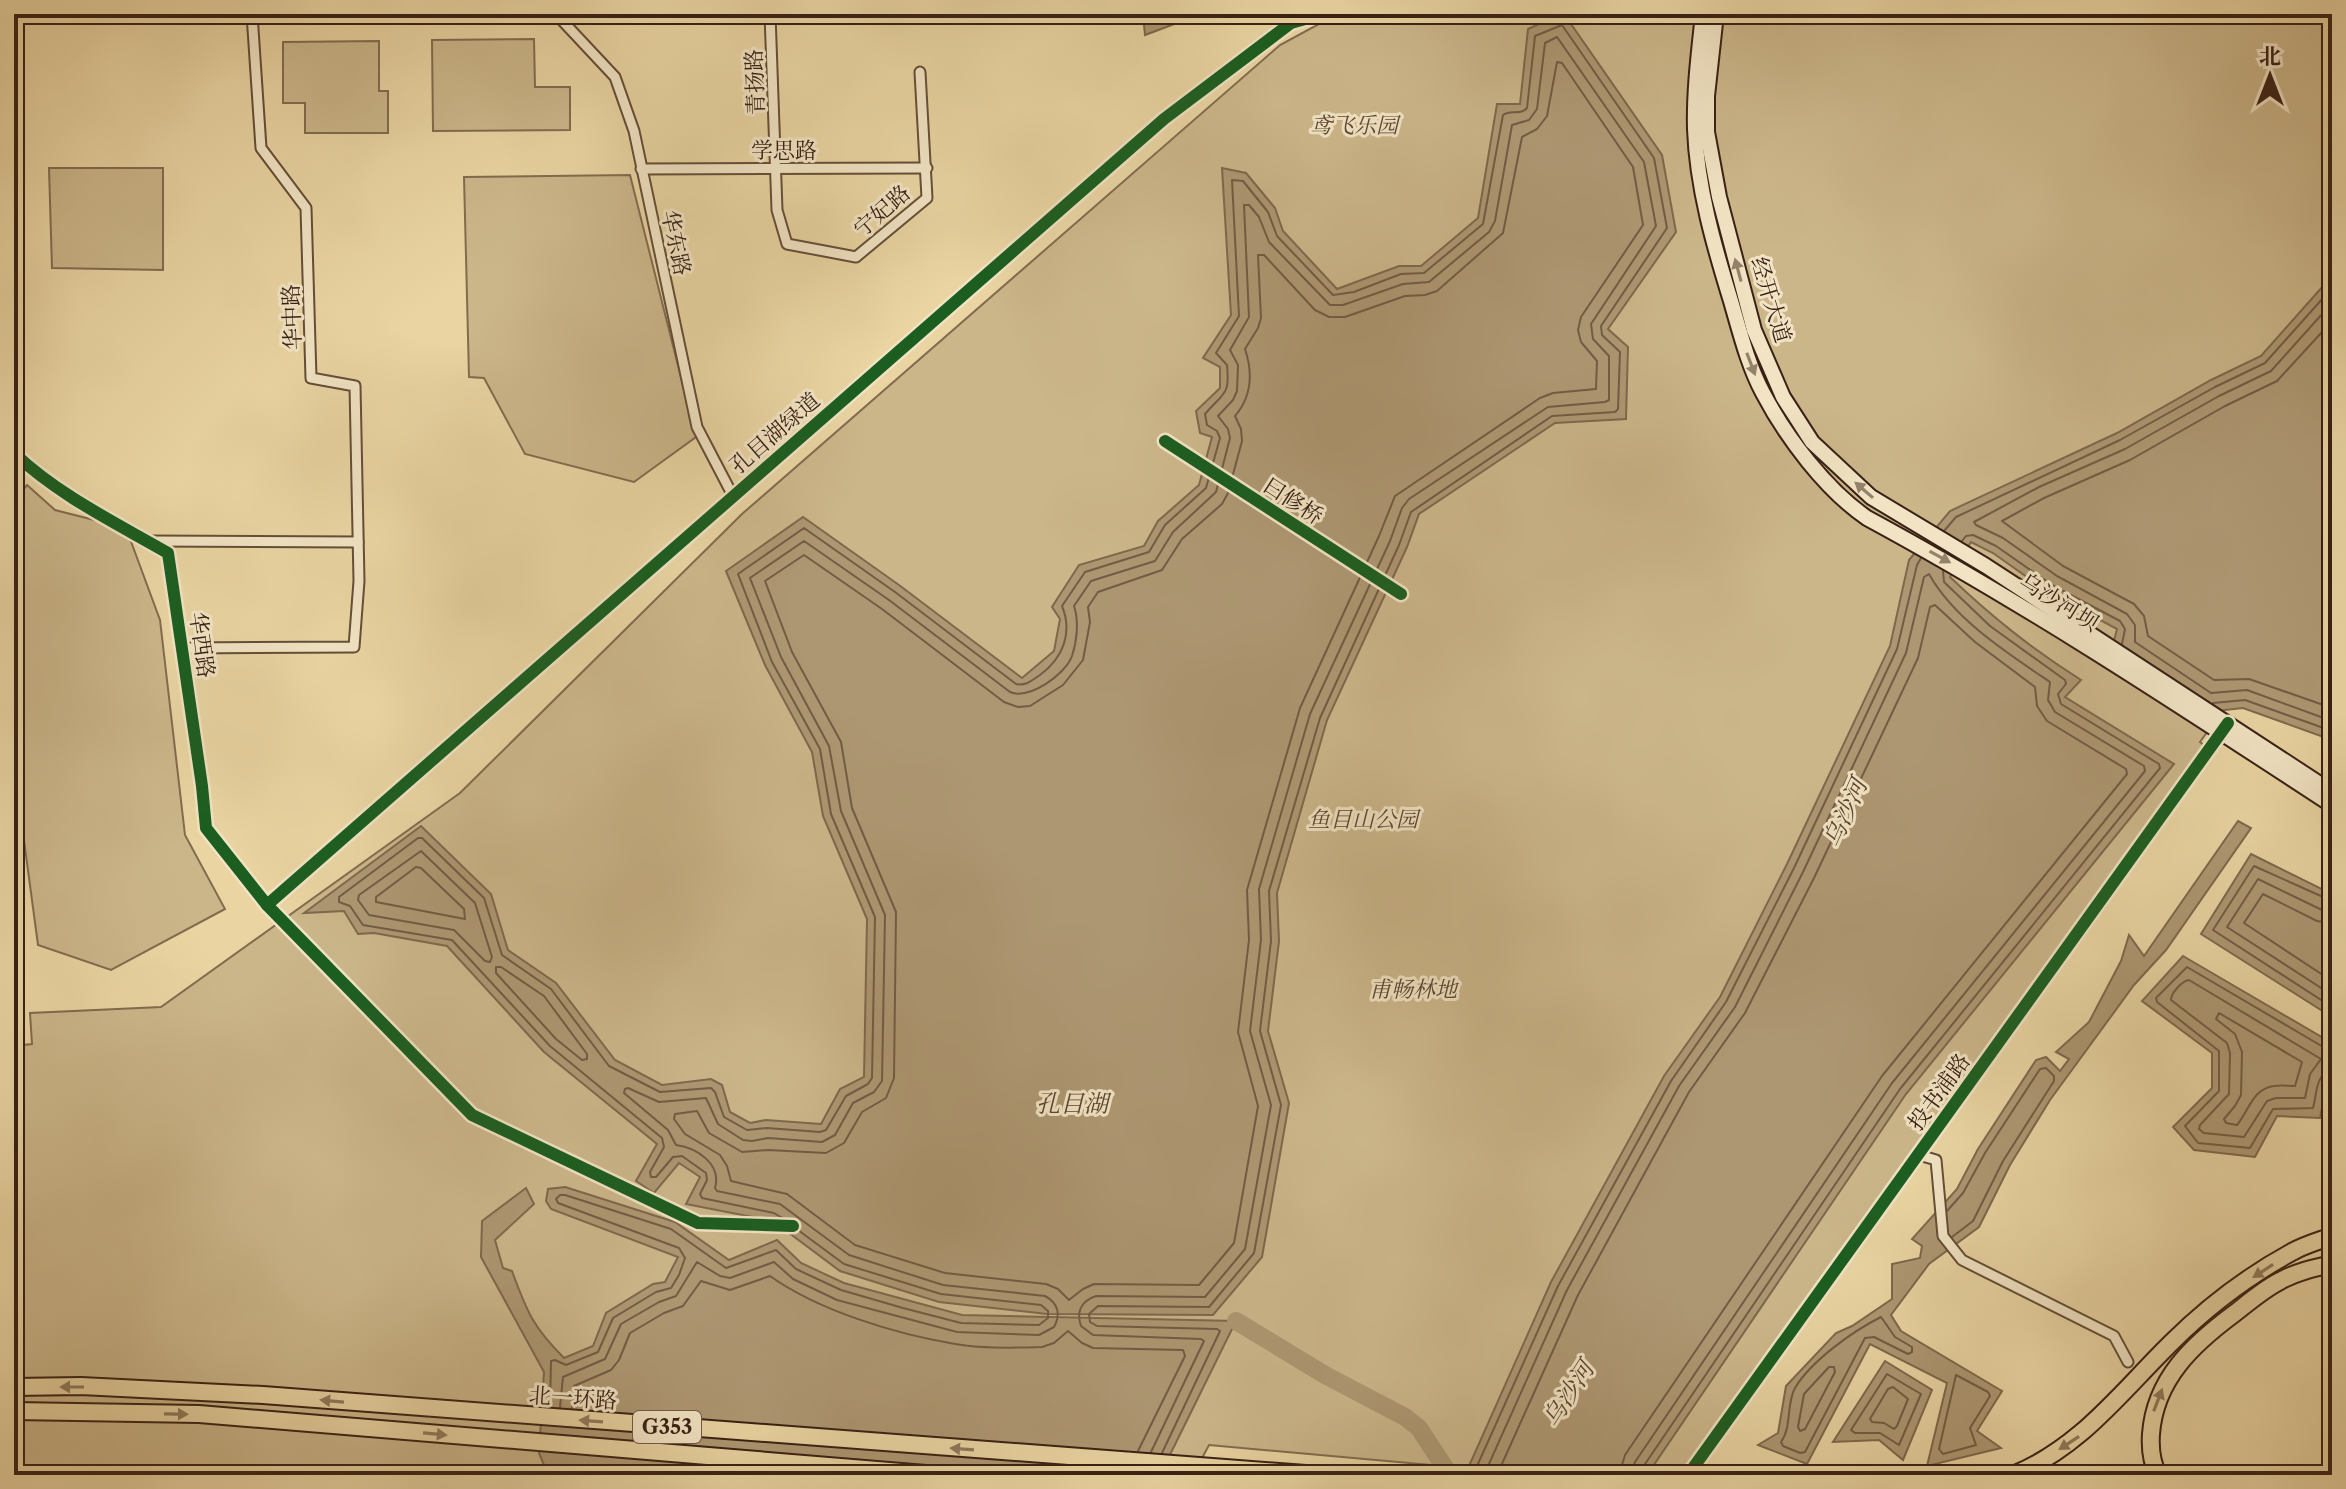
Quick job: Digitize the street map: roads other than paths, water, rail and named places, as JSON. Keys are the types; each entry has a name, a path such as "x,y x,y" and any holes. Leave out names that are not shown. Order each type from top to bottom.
{"highway":[{"path":"2013,1475 2028,1469 2079,1436 2171,1343 2225,1296 2294,1250 2332,1236"},
{"path":"2158,1475 2150,1440 2152,1414 2173,1370 2195,1346 2279,1281 2307,1269 2332,1264"},
{"name":"北一环路","path":"14,1387 81,1386 263,1395 1319,1475"},
{"name":"G353","path":"14,1411 199,1414 938,1475"}],"main road":[{"name":"经开大道","path":"1703,14 1695,88 1695,133 1714,245 1742,340 1762,392 1794,444 1852,507 1867,518"},
{"name":"经开大道","path":"1716,14 1707,96 1707,132 1719,197 1754,330 1783,397 1812,442 1871,497 1930,531"},
{"name":"乌沙河坝","path":"1867,518 1980,571"},
{"name":"乌沙河坝","path":"1930,531 1980,571 2225,728 2249,737 2332,792"},
{"path":"2225,728 2332,805"}],"street":[{"name":"华中路","path":"182,648 354,647 359,581 355,386 311,378 306,208 261,148 252,14"},
{"name":"华东路","path":"556,14 615,77 634,131 697,427 733,496"},
{"name":"青扬路","path":"770,14 777,210 787,244"},
{"name":"孔目湖绿道","path":"267,905 1164,119 1291,23 1323,14"},
{"name":"宁妃路","path":"787,244 856,257 927,198 920,72"},
{"name":"学思路","path":"641,169 927,168"},
{"name":"华西路","path":"14,453 74,498 168,553 206,828 267,905 472,1115 698,1223 793,1226"},
{"path":"148,541 358,542"},
{"name":"投书浦路","path":"1688,1475 2225,728"},
{"path":"1919,1155 1936,1160 1943,1236 1962,1260 2114,1336 2128,1362"}],"water":[{"path":"1143,14 1201,14 1145,35"},
{"name":"孔目湖","path":"1564,14 1662,155 1676,232 1608,329 1628,347 1626,419 1555,423 1419,514 1407,547 1327,720 1277,893 1279,941 1268,1031 1289,1103 1262,1257 1213,1315 1047,1314 939,1302 840,1271 773,1221 686,1204 700,1177 679,1163 654,1193 636,1181 657,1144 544,1052 447,946 374,933 358,934 344,911 304,913 421,826 491,894 508,950 556,983 615,1060 662,1085 711,1079 722,1085 730,1112 750,1123 766,1120 821,1124 840,1089 864,1077 867,919 823,816 812,752 765,665 726,571 803,517 1022,678 1054,651 1060,619 1052,607 1079,565 1144,546 1158,521 1199,485 1212,437 1200,433 1196,411 1220,388 1220,367 1203,358 1231,315 1222,168 1246,173 1275,208 1283,231 1337,289 1399,266 1421,266 1478,218 1497,104 1520,104 1528,29"},
{"name":"乌沙河","path":"2332,276 2332,740 2243,708 2207,712 2112,648 2117,629 2048,592 1993,553 1971,542 1950,577 2013,632 2081,680 2065,697 2174,764 1906,1094 1647,1475 1465,1475 1551,1282 1664,1076 1720,997 1787,864 1890,646 1909,560 1950,511 2117,433 2211,380 2261,356"},
{"path":"2238,821 2251,828 2166,950 2134,985 2050,1100 2010,1165 1979,1227 1929,1264 1891,1315 1901,1331 2002,1391 1977,1431 2001,1448 1927,1466 1947,1383 1870,1344 1807,1464 1758,1445 1778,1433 1786,1386 1836,1333 1892,1299 1892,1264 1920,1258 1922,1246 1912,1239 1957,1189 1978,1149 2036,1060 2046,1057 2060,1071 2069,1059 2056,1052 2089,1022 2121,961 2129,935 2144,956"},
{"path":"2251,854 2332,894 2332,1017 2201,934"},
{"path":"2183,956 2332,1043 2332,1075 2327,1081 2320,1118 2277,1116 2255,1157 2194,1150 2173,1127 2212,1088 2212,1053 2142,1001"},
{"path":"565,1187 675,1222 729,1260 777,1240 801,1263 844,1283 962,1315 1236,1321 1160,1475 548,1475 539,1453 544,1372 481,1257 482,1221 526,1188 534,1204 495,1240 503,1268 512,1271 532,1318 564,1358 593,1346 606,1313 653,1284 665,1282 678,1257 551,1209 546,1201 548,1189"},
{"path":"1885,1361 1932,1390 1903,1460 1879,1440 1833,1442"}],"waterway":[{"path":"1236,1321 1325,1375 1405,1417 1419,1428 1452,1475"}],"park label":[{"name":"鸢飞乐园","path":"1354,125"},
{"name":"鱼目山公园","path":"1363,819"},
{"name":"甫畅林地","path":"1413,989"}]}
